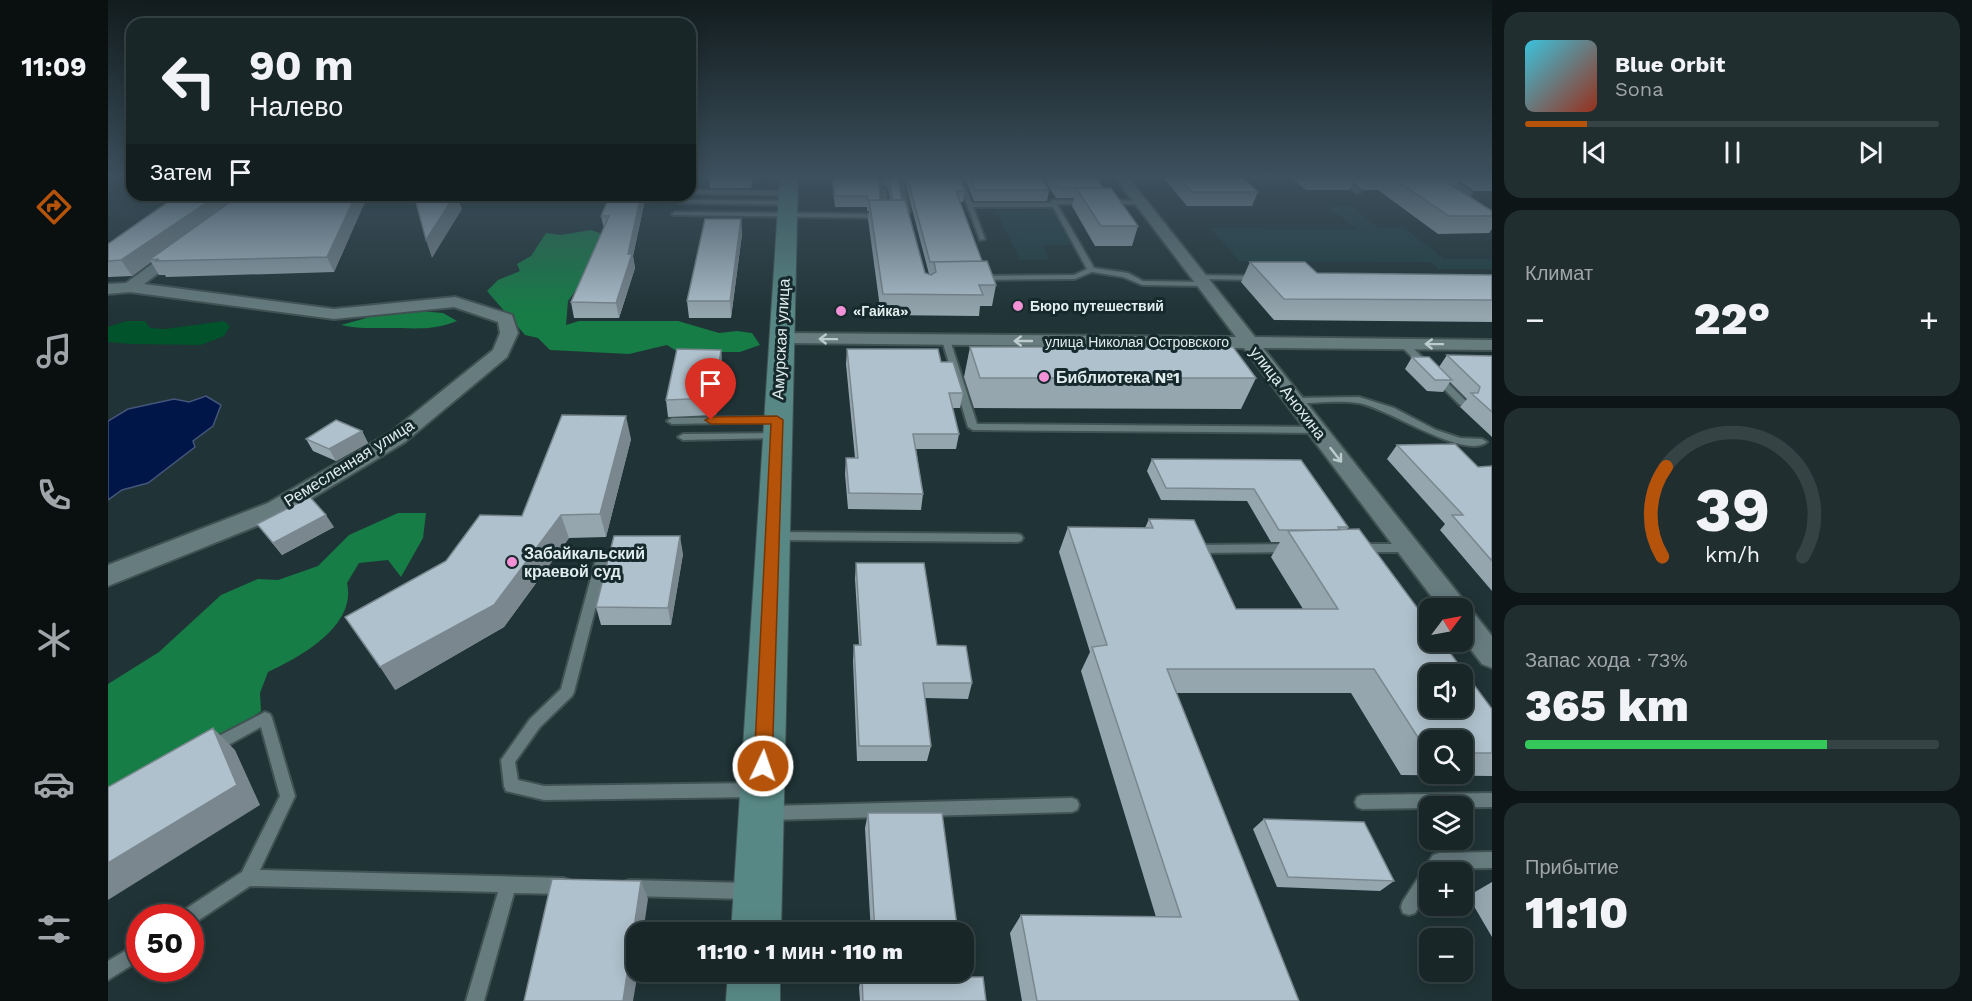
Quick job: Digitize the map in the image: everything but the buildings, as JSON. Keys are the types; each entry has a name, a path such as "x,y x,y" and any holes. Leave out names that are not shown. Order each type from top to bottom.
{"main road":[{"name":"Амурская улица","path":"757,922 787,223"},
{"path":"753,1001 754,982"}],"street":[{"name":"улица Анохина","path":"1156,223 1448,598"},
{"path":"130,287 193,241"},
{"name":"Ремесленная улица","path":"108,289 130,287 334,314 455,302 506,319 509,333 501,353 398,437 276,509 135,563 108,576"},
{"name":"улица Николая Островского","path":"783,338 1492,345"},
{"path":"1473,631 1492,656"}],"lane":[{"path":"976,223 982,239"},
{"path":"1065,223 1092,270"},
{"path":"971,278 1075,277 1092,270 1125,275 1142,283 1269,278"},
{"path":"946,340 973,427 1316,430"},
{"path":"1404,344 1463,403"},
{"path":"1294,401 1359,400 1391,410 1433,432 1459,441 1482,442"},
{"path":"672,421 777,428"},
{"path":"683,437 777,428"},
{"path":"773,536 1017,538"},
{"path":"1195,549 1302,548"},
{"path":"1350,548 1409,548"},
{"path":"600,562 567,692 535,723 508,760 511,786 544,794 762,801 1072,805"},
{"path":"202,753 265,718 288,796 248,878 204,907"},
{"path":"1362,802 1492,800"},
{"path":"1438,862 1492,860"},
{"path":"248,878 579,886"},
{"path":"475,1001 508,884"},
{"path":"615,888 758,891"},
{"path":"1409,907 1419,891"},
{"path":"108,971 126,959"}],"shaded area":[{"path":"1002,223 1059,223 1071,245 1043,245 1049,260 1020,260"},
{"path":"1348,223 1371,223 1378,228 1404,228 1444,259 1492,259 1492,269 1439,269 1430,262 1239,261 1210,228 1356,229"}],"green space":[{"path":"591,230 602,234 586,276 568,301 566,325 579,321 678,321 719,333 737,331 752,333 760,345 740,352 678,352 667,345 629,354 550,350 538,338 525,335 487,291 498,280 520,271 517,264 531,256 546,233 561,235"},
{"path":"419,311 443,313 457,321 423,328 364,328 341,325 370,317"},
{"path":"126,321 145,321 150,328 165,329 224,321 230,326 224,336 201,345 108,342 108,327"},
{"path":"398,513 426,513 423,538 401,577 388,560 359,563 347,583 348,599 335,626 310,649 268,672 260,693 261,711 108,814 108,684 159,652 221,595 258,579 278,580 318,566 349,535"}],"water":[{"path":"206,396 221,405 213,426 193,441 195,447 148,483 122,490 108,500 108,421 128,409 174,399 189,402"}],"place":[{"name":"Бюро путешествий","path":"1018,306"},
{"name":"«Гайка»","path":"841,311"},
{"name":"Библиотека №1","path":"1044,377"},
{"name":"Забайкальский краевой суд","path":"512,562"}],"route":[{"path":"711,420 777,420 763,766"}]}
